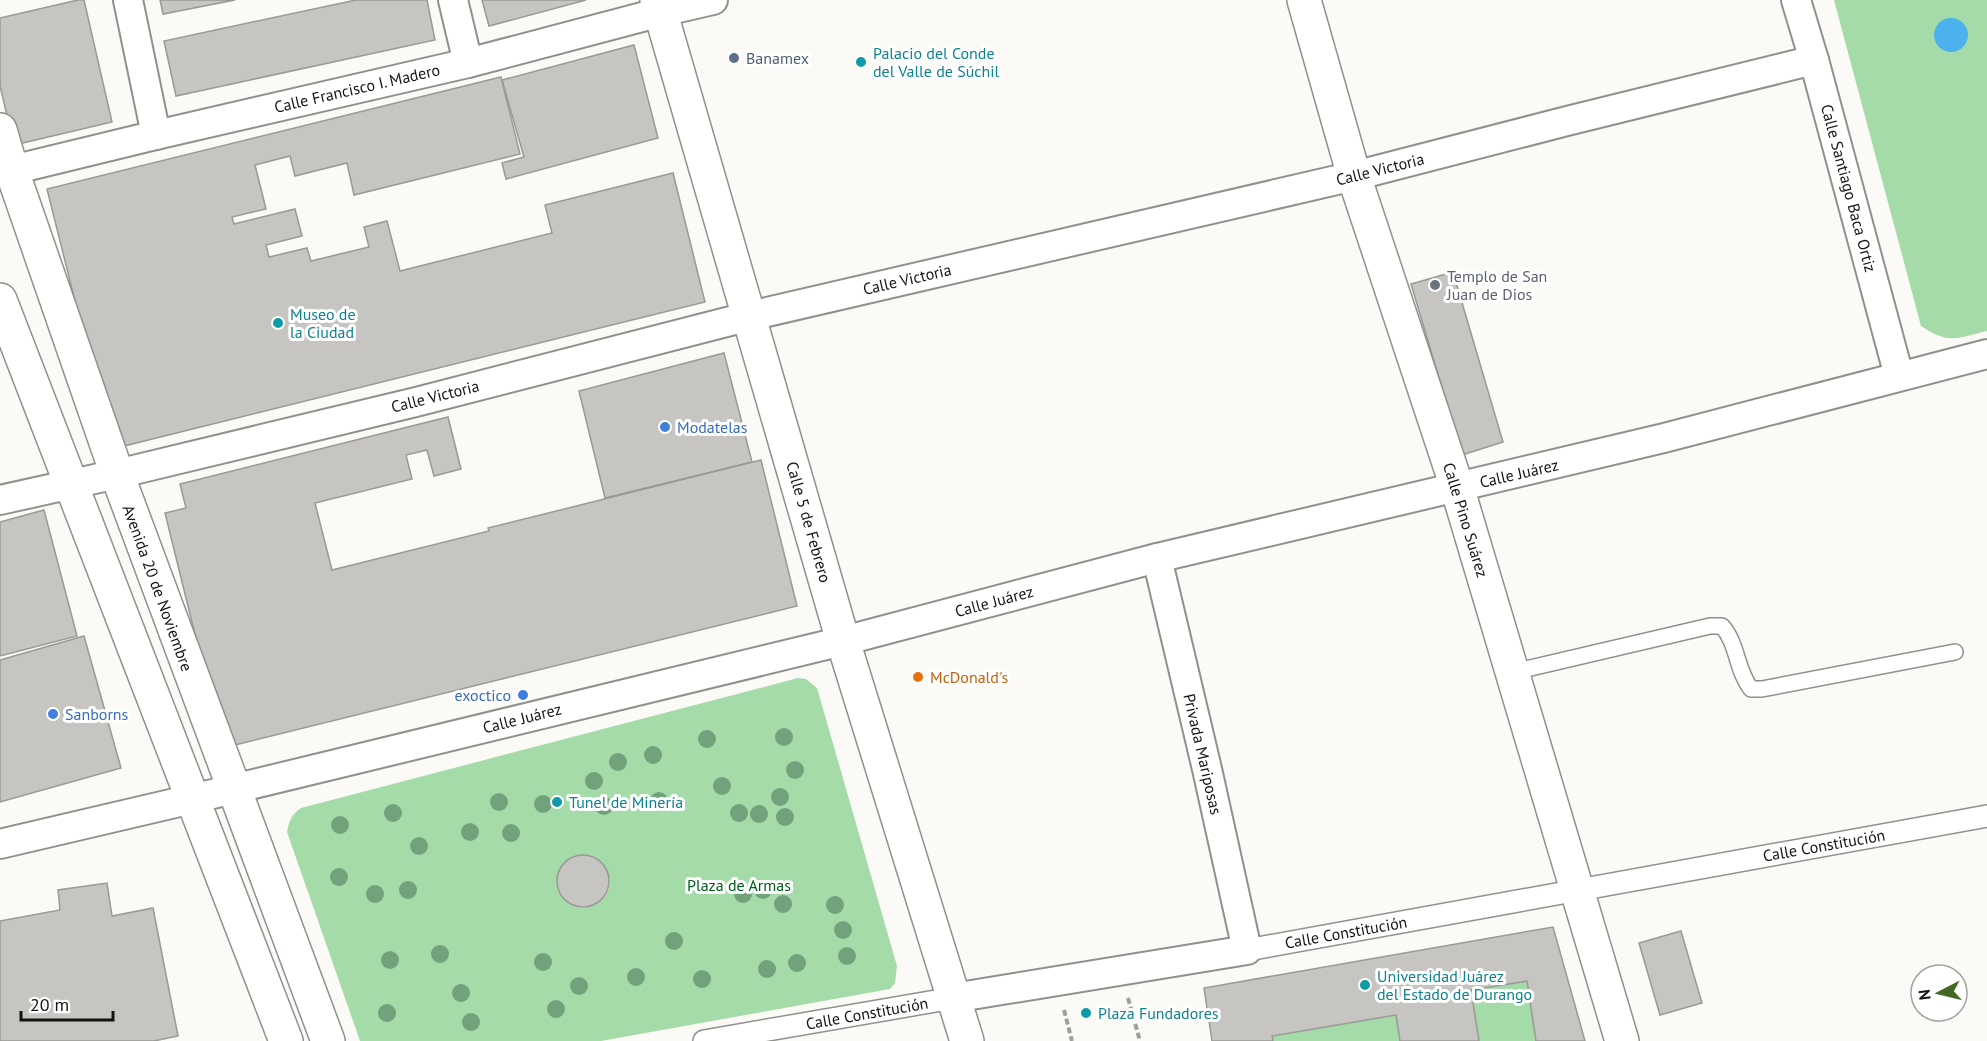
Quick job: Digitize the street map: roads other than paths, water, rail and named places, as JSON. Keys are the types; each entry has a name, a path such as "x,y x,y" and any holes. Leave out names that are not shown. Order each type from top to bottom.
{"street":[{"path":"128,0 156,135"},
{"path":"453,0 468,63"},
{"name":"Calle Francisco I. Madero","path":"6,172 468,63 659,6 713,0"},
{"name":"Calle Pino Suárez","path":"1304,0 1354,176 1457,488 1623,1041"},
{"name":"Calle Santiago Baca Ortiz","path":"1796,0 1899,376"},
{"name":"Calle 5 de Febrero","path":"659,6 843,641 967,1041"},
{"name":"Calle Victoria","path":"0,500 427,399 750,316 1354,176 1814,60"},
{"name":"Avenida 20 de Noviembre","path":"0,130 6,172 232,788 328,1041"},
{"path":"0,300 286,1041"},
{"name":"Calle Juárez","path":"0,844 192,800 232,788 843,641 1157,558 1664,438 1987,354"},
{"name":"Privada Mariposas","path":"1157,558 1247,950"},
{"name":"Calle Constitución","path":"704,1041 1247,950 1987,816"}],"lane":[{"path":"1513,672 1710,626 1722,626 1730,635 1744,681 1751,689 1762,689 1955,652"}],"water":[{"path":"1951,18 1963,23 1968,35 1963,47 1951,52 1939,47 1934,35 1939,23"}],"place":[{"name":"Banamex","path":"734,58"},
{"name":"Palacio del Conde del Valle de Súchil","path":"861,62"},
{"name":"Templo de San Juan de Dios","path":"1435,285"},
{"name":"Museo de la Ciudad","path":"278,323"},
{"name":"Modatelas","path":"665,427"},
{"name":"McDonald's","path":"918,677"},
{"name":"exoctico","path":"523,695"},
{"name":"Sanborns","path":"53,714"},
{"name":"Tunel de Minería","path":"557,802"},
{"name":"Universidad Juárez del Estado de Durango","path":"1365,985"},
{"name":"Plaza Fundadores","path":"1086,1013"}],"park label":[{"name":"Plaza de Armas","path":"739,885"}]}
